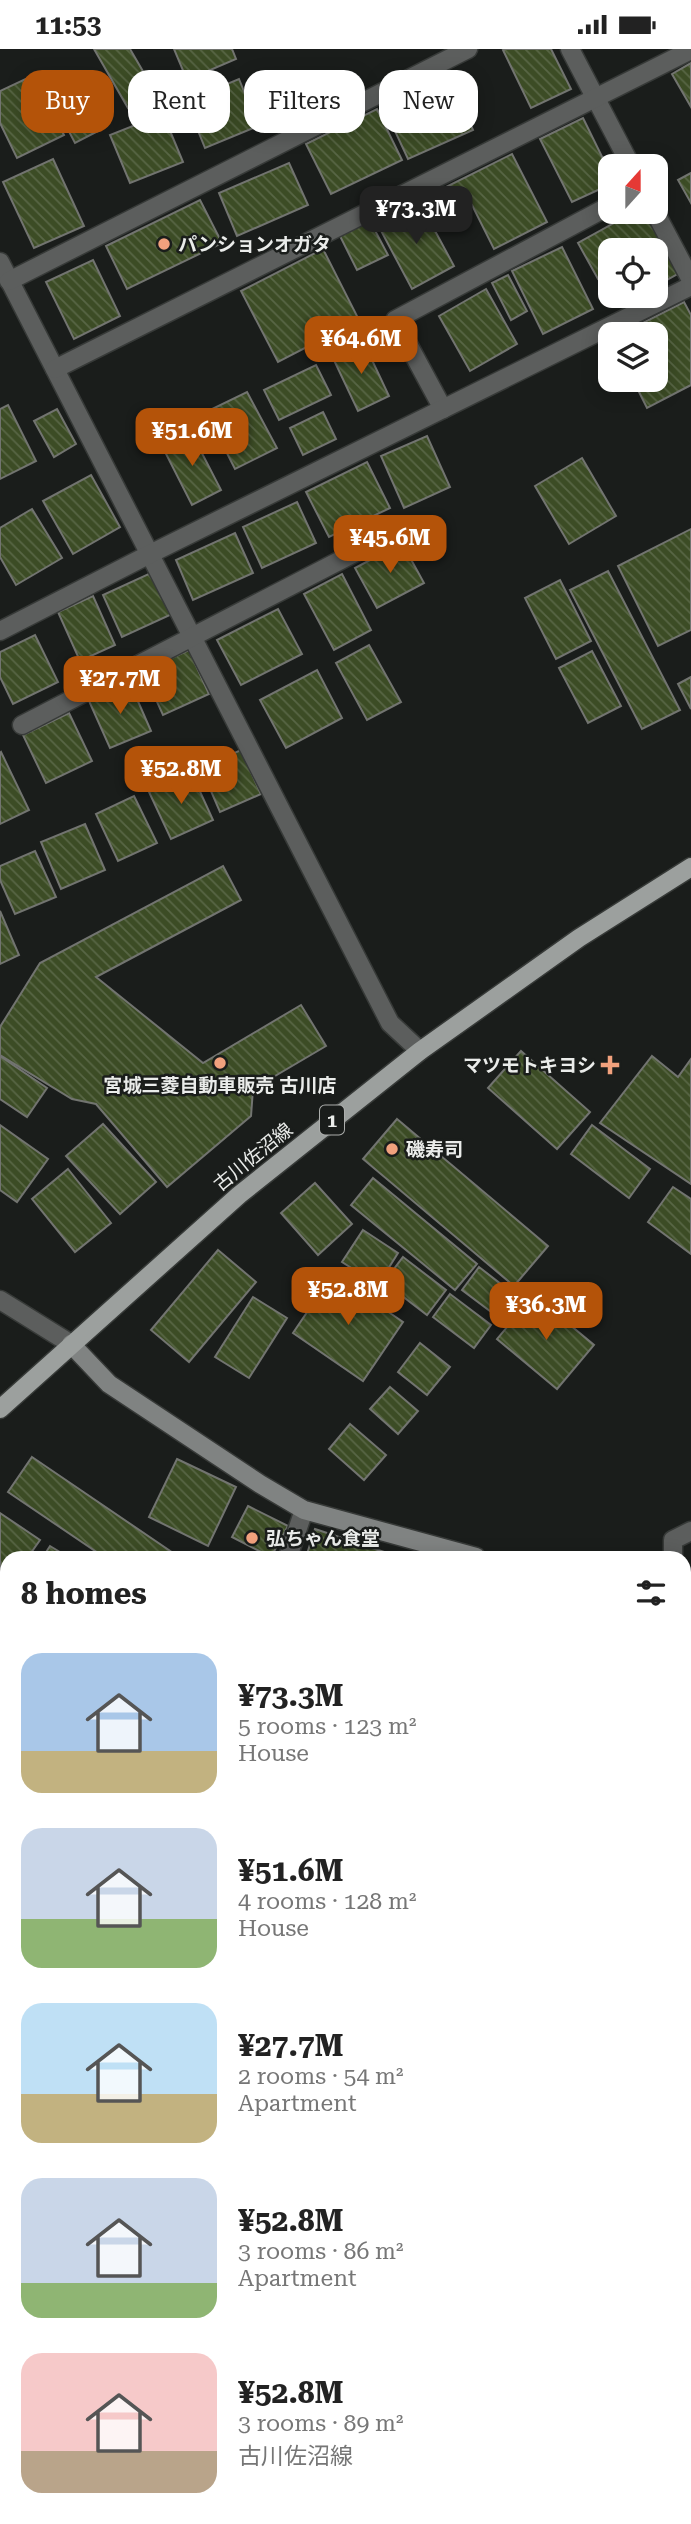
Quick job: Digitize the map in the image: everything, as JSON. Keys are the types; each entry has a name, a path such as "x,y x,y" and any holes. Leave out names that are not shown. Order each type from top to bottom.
{"main road":[{"name":"古川佐沼線","path":"0,1409 239,1195 420,1051 579,938 691,867"}],"street":[{"path":"9,281 468,49"},
{"path":"570,49 625,154"},
{"path":"55,369 691,50"},
{"path":"443,408 394,320 598,212"},
{"path":"661,224 691,280"},
{"path":"0,263 390,1023 420,1051"},
{"path":"0,631 691,286"},
{"path":"22,725 366,547"},
{"path":"0,1300 71,1344 109,1384 304,1510 454,1551"},
{"path":"290,1551 304,1510"},
{"path":"673,1551 673,1540 691,1531"}],"building":[{"path":"94,49 130,49 142,70 128,70 128,108 114,84 114,70 106,70"},
{"path":"174,49 232,49 236,59 210,70 183,70"},
{"path":"551,49 571,89 531,108 503,50"},
{"path":"691,63 691,107 672,74"},
{"path":"239,79 244,91 244,132 205,148 199,133 230,133 230,83"},
{"path":"21,81 21,133 64,135 17,158 0,123 0,91"},
{"path":"377,109 379,133 389,133 402,160 331,194 306,144 328,133 365,133 365,115"},
{"path":"583,118 601,154 598,154 598,190 572,202 540,139"},
{"path":"128,128 128,133 171,133 183,162 130,183 110,135"},
{"path":"70,133 94,133 75,143"},
{"path":"396,133 466,133 408,159"},
{"path":"512,154 547,222 494,249 472,205 445,219 432,194"},
{"path":"53,159 84,226 34,248 3,182"},
{"path":"289,163 308,205 237,236 219,193"},
{"path":"691,173 691,203 678,180"},
{"name":"パンションオガタ","path":"200,200 222,243 127,289 106,246"},
{"path":"420,203 454,266 412,289 378,225"},
{"path":"370,221 388,255 357,270 340,236"},
{"path":"612,224 654,224 662,238 598,238 598,279 578,243"},
{"path":"562,247 593,309 543,334 512,271"},
{"path":"323,249 359,320 278,362 241,291"},
{"path":"668,249 681,272 668,279"},
{"path":"93,260 120,316 74,339 46,282"},
{"path":"508,275 527,311 511,320 492,283"},
{"path":"486,289 517,344 470,371 439,316"},
{"path":"684,302 691,315 691,385 647,408 639,392 668,392 668,322 645,322"},
{"path":"363,341 389,396 358,411 332,356"},
{"path":"316,365 331,395 279,420 264,390"},
{"path":"247,392 277,448 235,469 206,412"},
{"path":"8,405 36,461 0,479 0,409"},
{"path":"57,409 76,444 54,457 34,421"},
{"path":"323,412 336,439 303,455 290,428"},
{"path":"191,432 221,490 192,505 162,446"},
{"path":"427,436 450,487 404,508 381,456"},
{"path":"582,458 616,516 569,544 535,486"},
{"path":"367,462 390,508 329,537 306,492"},
{"path":"91,475 120,527 73,554 43,501"},
{"path":"297,502 316,543 262,568 243,527"},
{"path":"32,509 62,558 16,585 0,557 0,528"},
{"path":"691,529 691,630 658,646 618,566"},
{"path":"235,533 253,573 193,600 176,560"},
{"path":"402,543 424,583 377,608 355,568"},
{"path":"608,571 680,710 642,729 570,590"},
{"path":"153,572 172,614 122,637 103,595"},
{"path":"342,574 371,630 334,650 304,594"},
{"path":"560,580 591,641 556,659 525,598"},
{"path":"93,596 115,645 80,661 58,612"},
{"path":"278,609 302,654 241,685 217,640"},
{"path":"35,635 58,682 13,704 0,677 0,652"},
{"path":"369,645 401,702 367,720 336,663"},
{"path":"189,650 209,694 163,715 143,671"},
{"path":"592,651 621,706 588,723 559,668"},
{"path":"317,670 342,718 286,748 260,700"},
{"path":"691,677 691,709 678,684"},
{"path":"130,683 151,731 110,748 89,701"},
{"path":"69,713 92,761 46,783 23,735"},
{"path":"241,750 261,794 220,812 201,768"},
{"path":"0,753 29,810 0,824"},
{"path":"192,774 213,820 171,839 149,792"},
{"path":"134,796 157,843 118,861 96,814"},
{"path":"85,824 105,870 61,889 41,842"},
{"path":"35,851 56,897 15,914 0,880 0,866"},
{"path":"223,866 241,900 96,977 203,1063 301,1005 326,1046 253,1089 251,1116 167,1187 96,1104 72,1099 0,1055 0,1027 40,963"},
{"path":"0,911 19,955 0,964"},
{"path":"521,1051 590,1112 557,1149 488,1088"},
{"path":"0,1056 47,1088 27,1117 0,1099"},
{"path":"652,1056 678,1077 691,1059 691,1184 600,1123"},
{"path":"397,1119 548,1246 514,1286 363,1159"},
{"path":"103,1124 156,1182 120,1214 66,1156"},
{"path":"0,1125 48,1159 17,1202 0,1190"},
{"path":"592,1125 650,1169 629,1198 571,1154"},
{"path":"68,1169 111,1223 75,1252 32,1199"},
{"path":"373,1178 477,1264 455,1290 351,1205"},
{"path":"315,1183 352,1224 318,1255 281,1213"},
{"path":"673,1187 691,1199 691,1254 648,1222"},
{"path":"363,1230 398,1253 378,1285 342,1262"},
{"path":"218,1250 256,1282 189,1362 151,1330"},
{"path":"403,1257 446,1290 427,1315 384,1282"},
{"path":"479,1267 515,1295 498,1317 462,1290"},
{"path":"333,1274 403,1322 363,1381 293,1333"},
{"path":"450,1294 491,1325 474,1348 433,1317"},
{"path":"534,1295 594,1345 557,1389 497,1339"},
{"path":"253,1297 287,1318 249,1378 215,1357"},
{"path":"420,1343 450,1367 427,1395 398,1372"},
{"path":"390,1387 418,1411 398,1434 370,1409"},
{"path":"350,1424 386,1455 364,1480 329,1449"},
{"path":"32,1457 170,1551 95,1551 8,1492"},
{"path":"177,1459 236,1487 208,1546 149,1517"},
{"path":"248,1506 288,1526 274,1551 259,1551 232,1537"},
{"path":"0,1513 40,1540 32,1551 0,1551"},
{"path":"315,1529 381,1551 308,1551"}],"place":[{"name":"パンションオガタ","path":"164,244"},
{"name":"宮城三菱自動車販売 古川店","path":"220,1063"},
{"name":"マツモトキヨシ","path":"610,1065"},
{"name":"磯寿司","path":"392,1149"},
{"name":"弘ちゃん食堂","path":"252,1538"}]}
